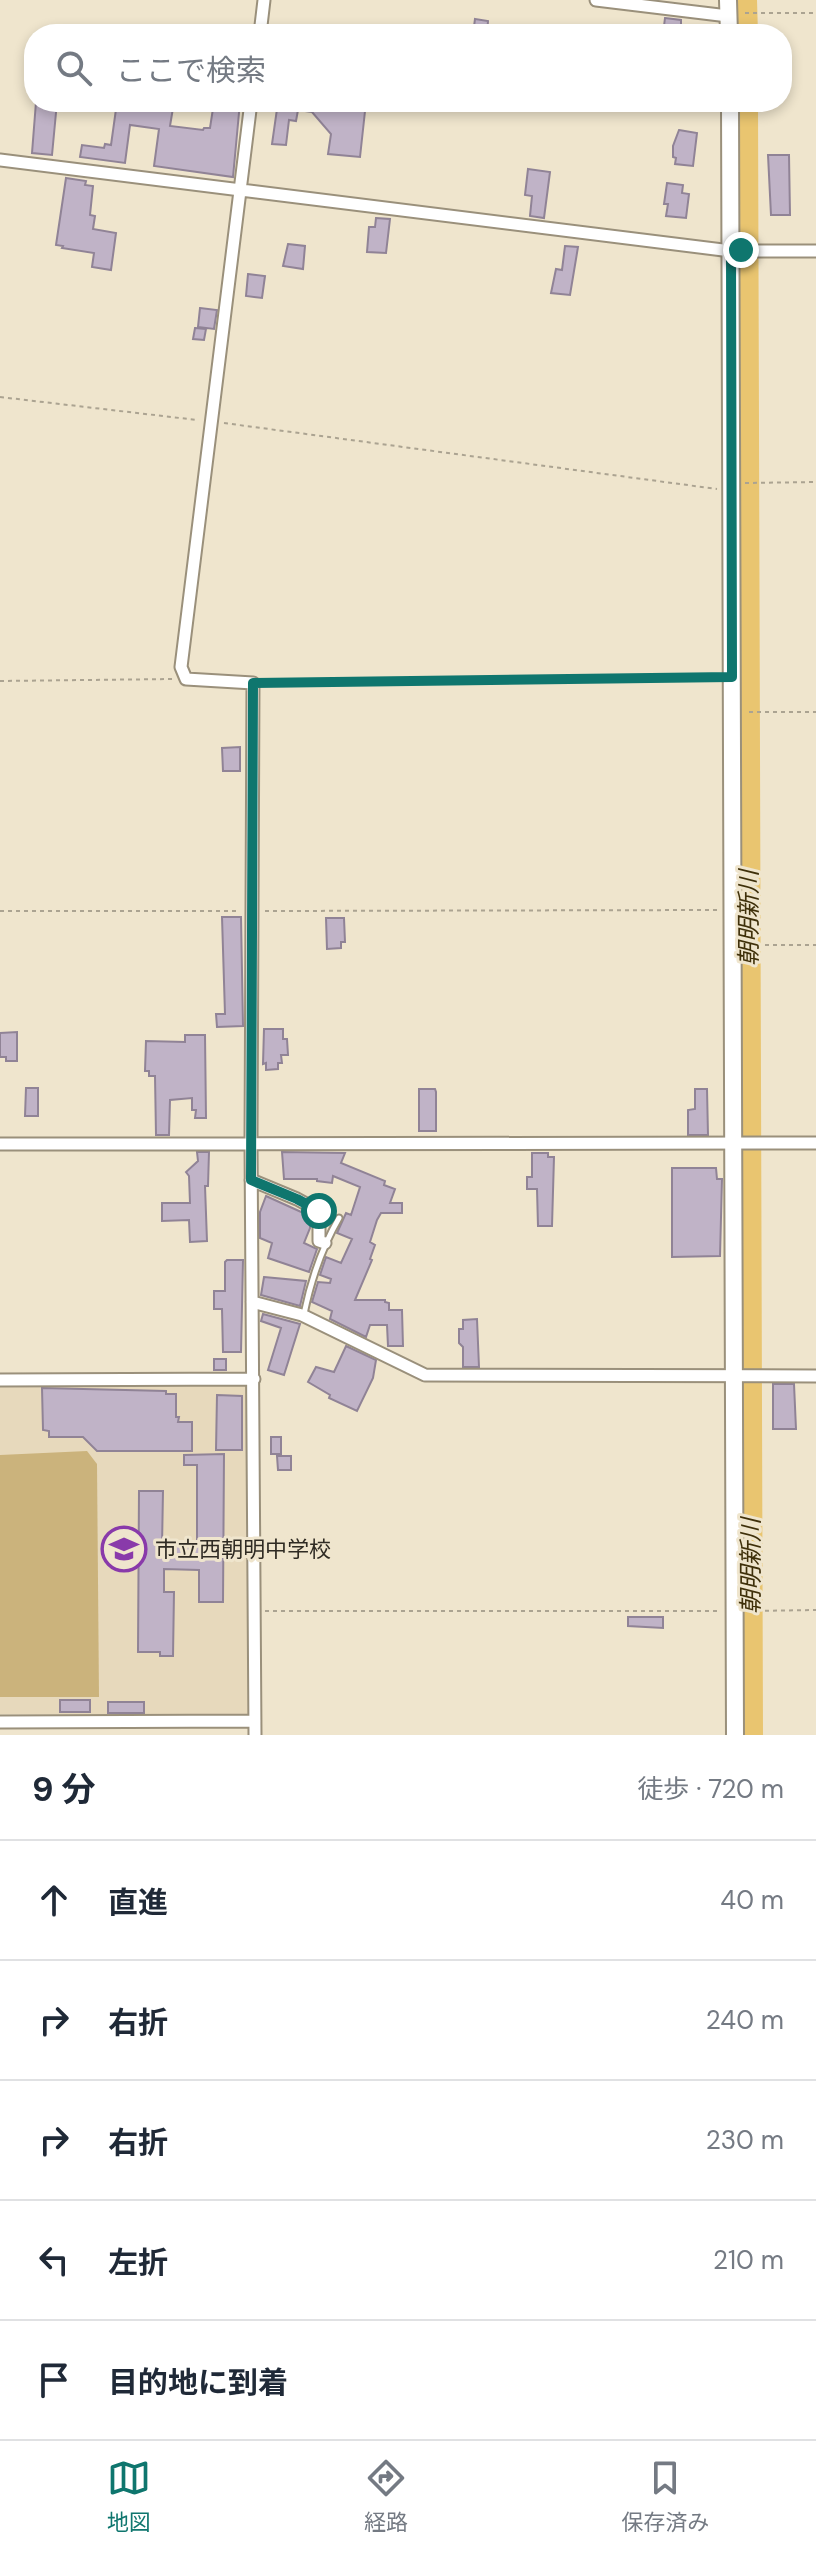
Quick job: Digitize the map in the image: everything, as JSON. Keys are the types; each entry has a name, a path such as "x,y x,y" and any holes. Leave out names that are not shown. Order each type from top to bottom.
{"street":[{"path":"261,24 264,0"},
{"path":"596,0 728,8"},
{"path":"250,112 181,667 186,679 253,683 251,1180 255,1735"},
{"path":"730,112 736,250 737,487 731,910 744,1144 738,1376 740,1611 735,1735"},
{"path":"0,160 736,250 816,251"},
{"path":"0,1144 816,1143"},
{"path":"251,1180 319,1211 319,1241 325,1243"},
{"path":"252,1302 303,1316 425,1375 816,1376"},
{"path":"0,1380 254,1379"},
{"path":"0,1722 255,1721"}],"lane":[{"path":"303,1316 325,1243 339,1218"}],"path":[{"path":"749,13 816,13"},
{"path":"0,397 737,487 754,483 816,482"},
{"path":"253,683 732,677"},
{"path":"0,681 186,679"},
{"path":"752,712 816,712"},
{"path":"0,911 731,910"},
{"path":"744,946 816,945"},
{"path":"255,1611 816,1610"}],"shaded area":[{"name":"市立西朝明中学校","path":"0,1384 248,1384 248,1716 0,1714"},
{"path":"87,1451 97,1464 99,1697 0,1697 0,1455"}],"building":[{"path":"665,18 681,20 681,24 664,24"},
{"path":"475,19 488,21 488,24 474,24"},
{"path":"35,112 56,112 52,155 32,153"},
{"path":"116,112 172,112 170,126 203,130 210,128 212,112 239,112 233,177 154,166 159,129 130,125 125,163 80,157 82,145 104,148 105,144 111,145"},
{"path":"277,112 298,112 296,121 289,120 286,145 272,144"},
{"path":"312,112 365,112 360,157 328,154 331,134"},
{"path":"679,130 697,133 693,166 675,164 673,146"},
{"path":"768,155 789,155 790,215 771,215"},
{"path":"528,169 550,172 544,218 530,216 532,196 525,195"},
{"path":"66,178 86,181 85,185 93,186 90,215 95,216 93,229 116,233 111,270 92,267 94,253 56,245"},
{"path":"667,183 683,185 682,193 689,194 686,218 666,216"},
{"path":"376,218 390,219 386,253 367,252 369,227 375,227"},
{"path":"288,244 305,246 303,269 283,266"},
{"path":"565,246 578,247 570,295 551,293 556,269 562,270"},
{"path":"248,274 265,276 262,298 246,296"},
{"path":"200,308 217,310 214,329 198,327"},
{"path":"195,328 206,329 204,340 193,339"},
{"path":"240,747 240,771 223,771 222,748"},
{"path":"222,917 241,917 243,1026 217,1027 216,1014 225,1014"},
{"path":"326,918 344,918 345,942 341,942 341,948 327,949"},
{"path":"264,1029 283,1029 283,1039 287,1039 288,1055 281,1055 282,1063 278,1063 278,1069 266,1070 266,1063 263,1064"},
{"path":"17,1032 17,1061 6,1061 6,1057 0,1057 0,1033"},
{"path":"185,1035 205,1035 206,1118 195,1118 192,1098 170,1100 169,1135 156,1135 155,1076 149,1076 149,1071 145,1071 146,1041 185,1042"},
{"path":"26,1088 38,1088 38,1116 25,1116"},
{"path":"419,1089 435,1089 436,1131 419,1131"},
{"path":"695,1089 707,1089 708,1135 688,1135 688,1110 695,1109"},
{"path":"197,1152 209,1152 208,1186 205,1186 207,1241 190,1242 189,1220 162,1221 162,1203 190,1203 189,1176 186,1172 198,1161"},
{"path":"282,1152 345,1153 341,1163 385,1181 384,1185 395,1189 390,1203 402,1203 402,1213 381,1213 377,1220 370,1242 375,1245 372,1260 355,1300 385,1300 389,1303 389,1310 402,1310 403,1346 388,1346 387,1325 370,1325 366,1337 330,1319 332,1311 312,1302 318,1282 330,1283 331,1279 320,1275 326,1257 341,1263 352,1239 337,1233 346,1213 351,1215 360,1187 333,1176 332,1183 317,1179 284,1179"},
{"path":"532,1153 548,1153 548,1157 554,1157 552,1226 538,1226 537,1189 527,1189 527,1177 532,1177"},
{"path":"672,1168 716,1168 717,1179 722,1179 720,1256 672,1257"},
{"path":"266,1196 310,1216 310,1228 304,1243 317,1249 309,1272 268,1258 272,1243 260,1238 260,1212"},
{"path":"227,1260 243,1260 241,1352 223,1352 222,1309 214,1309 214,1291 225,1291"},
{"path":"264,1277 306,1281 300,1306 261,1295"},
{"path":"263,1314 300,1324 284,1375 268,1370 281,1328 261,1321"},
{"path":"477,1319 479,1367 463,1367 459,1329 463,1329 463,1320"},
{"path":"346,1346 376,1360 373,1378 357,1411 329,1398 330,1395 308,1382 316,1367 334,1372"},
{"path":"214,1359 226,1359 226,1370 214,1370"},
{"path":"773,1384 794,1384 796,1429 773,1429"},
{"path":"42,1388 166,1391 166,1394 176,1394 178,1422 192,1422 192,1451 97,1451 83,1437 49,1437 49,1431 43,1430"},
{"path":"217,1395 242,1396 242,1450 216,1450"},
{"path":"271,1437 281,1437 281,1454 271,1454"},
{"path":"224,1454 223,1602 199,1602 199,1570 164,1569 164,1592 174,1592 173,1656 160,1656 160,1652 138,1652 139,1491 163,1491 162,1546 197,1546 197,1465 184,1465 184,1455"},
{"path":"277,1456 291,1456 291,1470 278,1470"},
{"path":"628,1617 663,1617 663,1628 628,1626"},
{"path":"60,1700 90,1700 90,1712 60,1712"},
{"path":"108,1702 144,1702 144,1713 108,1713"}],"waterway":[{"name":"朝明新川","path":"745,0 746,24"},
{"name":"朝明新川","path":"746,112 751,1735"}],"place":[{"name":"市立西朝明中学校","path":"124,1549"}],"route":[{"path":"319,1211 251,1180 253,683 732,677 731,251 741,250"}]}
